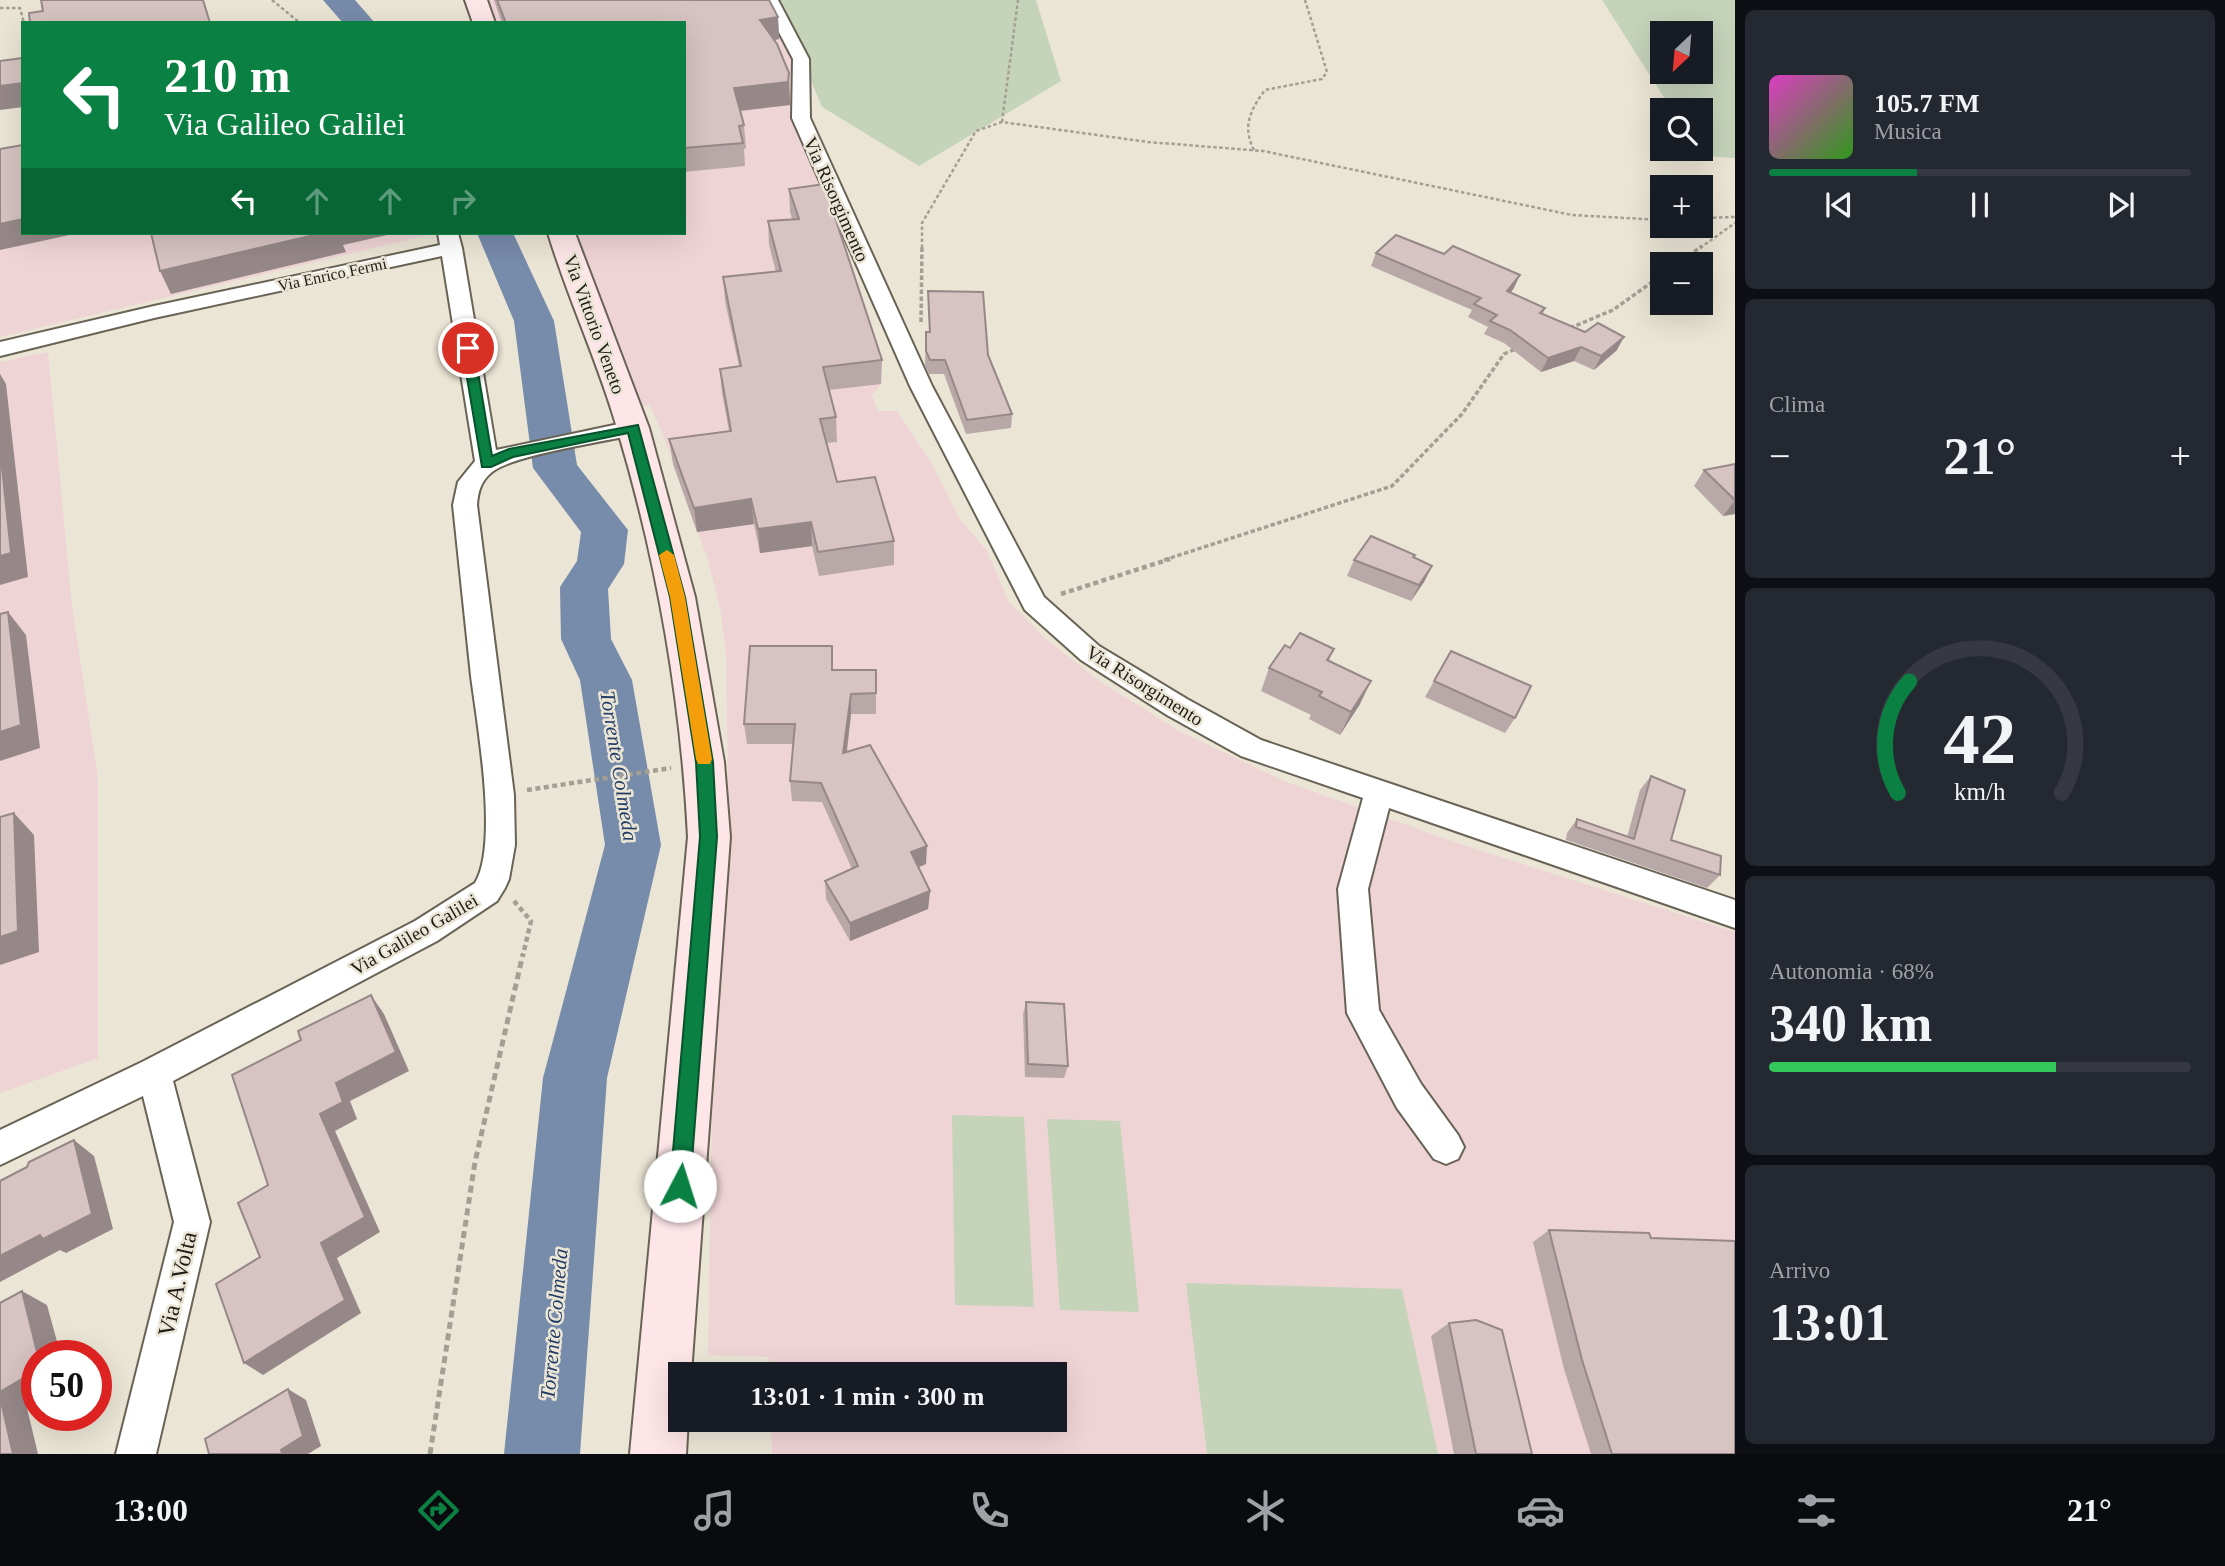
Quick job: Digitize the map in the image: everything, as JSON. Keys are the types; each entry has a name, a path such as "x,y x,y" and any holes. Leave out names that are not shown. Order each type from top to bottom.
{"main road":[{"path":"476,0 483,21"},
{"name":"Via Vittorio Veneto","path":"562,235 633,428 677,597 704,762 709,837 658,1454"}],"street":[{"name":"Via Risorgimento","path":"770,0 801,58 801,118 921,386 1034,603 1090,653 1177,707 1251,748 1735,914"},
{"name":"Via Enrico Fermi","path":"0,349 450,241 498,459"},
{"path":"498,459 593,435 633,428"},
{"name":"Via Galileo Galilei","path":"0,1148 154,1073 426,931 486,892 495,879 500,845 499,795 465,494 470,481 498,459"},
{"path":"1380,792 1353,889 1363,1013 1409,1096 1446,1147"},
{"name":"Via A.Volta","path":"136,1454 192,1222 154,1073"}],"path":[{"path":"272,0 298,21"},
{"path":"1002,122 1018,0"},
{"path":"1254,150 1247,139 1250,109 1265,90 1322,79 1326,72 1305,0"},
{"path":"0,8 20,8 23,21"},
{"path":"921,332 922,223 976,131 1002,122 1148,142 1254,150 1572,215 1650,220"},
{"path":"1713,219 1735,220"},
{"path":"1693,252 1735,220"},
{"path":"1565,330 1613,310 1650,284"},
{"path":"1034,603 1392,485 1462,414 1504,354 1528,345"},
{"path":"499,795 704,762"},
{"path":"430,1454 475,1162 531,921 495,879"}],"shaded area":[{"path":"486,0 758,0 802,67 811,157 881,384 872,396 878,411 897,411 932,464 960,519 987,551 1009,602 1048,641 1101,682 1179,731 1284,781 1460,844 1735,932 1735,1454 772,1454 771,1432 1067,1432 1067,1362 769,1362 769,1357 708,1355 712,1098 729,847 726,654 720,608 708,560 663,434 650,405 637,407 572,235 686,235 686,21 493,21"},
{"path":"0,160 21,227 21,235 429,235 0,337"},
{"path":"48,352 72,606 98,778 98,1058 0,1093 0,362"}],"green space":[{"path":"777,0 1036,0 1061,81 919,166 822,107"},
{"path":"1602,0 1735,0 1735,158 1713,157 1713,98 1664,98 1655,84 1713,84 1713,21 1650,21 1650,75"},
{"path":"952,1115 1024,1117 1034,1307 955,1305"},
{"path":"1047,1119 1120,1121 1139,1312 1060,1310"},
{"path":"1186,1283 1402,1289 1438,1454 1207,1454"}],"building":[{"path":"41,0 203,0 209,21 30,21 29,13 43,11"},
{"path":"497,0 769,0 778,17 760,20 777,44 789,73 788,82 734,88 744,125 739,126 743,143 686,148 686,21 505,21"},
{"path":"21,58 21,83 0,86 0,61"},
{"path":"21,145 21,219 0,224 0,149"},
{"path":"824,184 882,360 823,367 836,417 820,419 837,482 875,477 894,541 818,552 811,522 758,529 751,499 694,508 669,439 731,431 720,369 741,366 723,277 781,271 768,221 799,219 789,189"},
{"path":"151,235 314,235 160,271"},
{"path":"1396,235 1444,254 1453,246 1520,275 1507,291 1545,308 1540,313 1585,332 1598,323 1624,337 1601,356 1581,347 1548,358 1510,330 1490,321 1497,315 1474,304 1481,298 1376,253"},
{"path":"928,291 983,292 988,355 1012,414 967,420 945,360 930,360 926,351 926,332 930,332"},
{"path":"0,448 11,553 0,556"},
{"path":"1735,464 1735,500 1704,470"},
{"path":"1371,536 1415,555 1413,557 1432,566 1419,585 1354,560"},
{"path":"8,612 21,725 0,732 0,614"},
{"path":"1300,633 1334,649 1327,660 1371,681 1351,712 1319,696 1322,692 1269,668 1285,645 1290,648"},
{"path":"750,646 832,646 832,670 876,670 876,693 851,694 843,753 870,745 927,846 911,852 930,891 850,923 825,881 858,866 821,783 790,781 795,724 744,724"},
{"path":"1451,651 1531,686 1515,718 1434,681"},
{"path":"1651,776 1685,790 1671,840 1721,856 1720,875 1576,827 1577,819 1634,839"},
{"path":"14,813 18,931 0,937 0,817"},
{"path":"371,995 396,1052 336,1083 343,1102 320,1114 365,1217 321,1243 345,1300 244,1363 216,1284 260,1257 238,1203 268,1185 232,1075 301,1040 298,1031"},
{"path":"1026,1002 1064,1004 1068,1066 1028,1064"},
{"path":"74,1140 92,1214 43,1239 40,1235 0,1256 0,1181 27,1167 29,1162"},
{"path":"1549,1230 1649,1233 1651,1238 1735,1241 1735,1454 1612,1454 1582,1360"},
{"path":"22,1291 34,1340 21,1340 21,1380 0,1392 0,1303"},
{"path":"1476,1320 1502,1330 1532,1454 1476,1454 1449,1323"},
{"path":"288,1389 303,1436 281,1450 282,1454 209,1454 205,1439"},
{"path":"0,1397 13,1454 0,1454"}],"waterway":[{"name":"Torrente Colmeda","path":"338,0 358,21"},
{"name":"Torrente Colmeda","path":"496,235 534,321 555,468 605,530 600,564 584,587 586,639 606,680 633,845 575,1078 542,1454"}],"slow traffic":[{"path":"667,555 677,597 704,759"}],"route":[{"path":"468,348 487,464 509,454 633,428 677,597 704,762 709,837 680,1186"}]}
